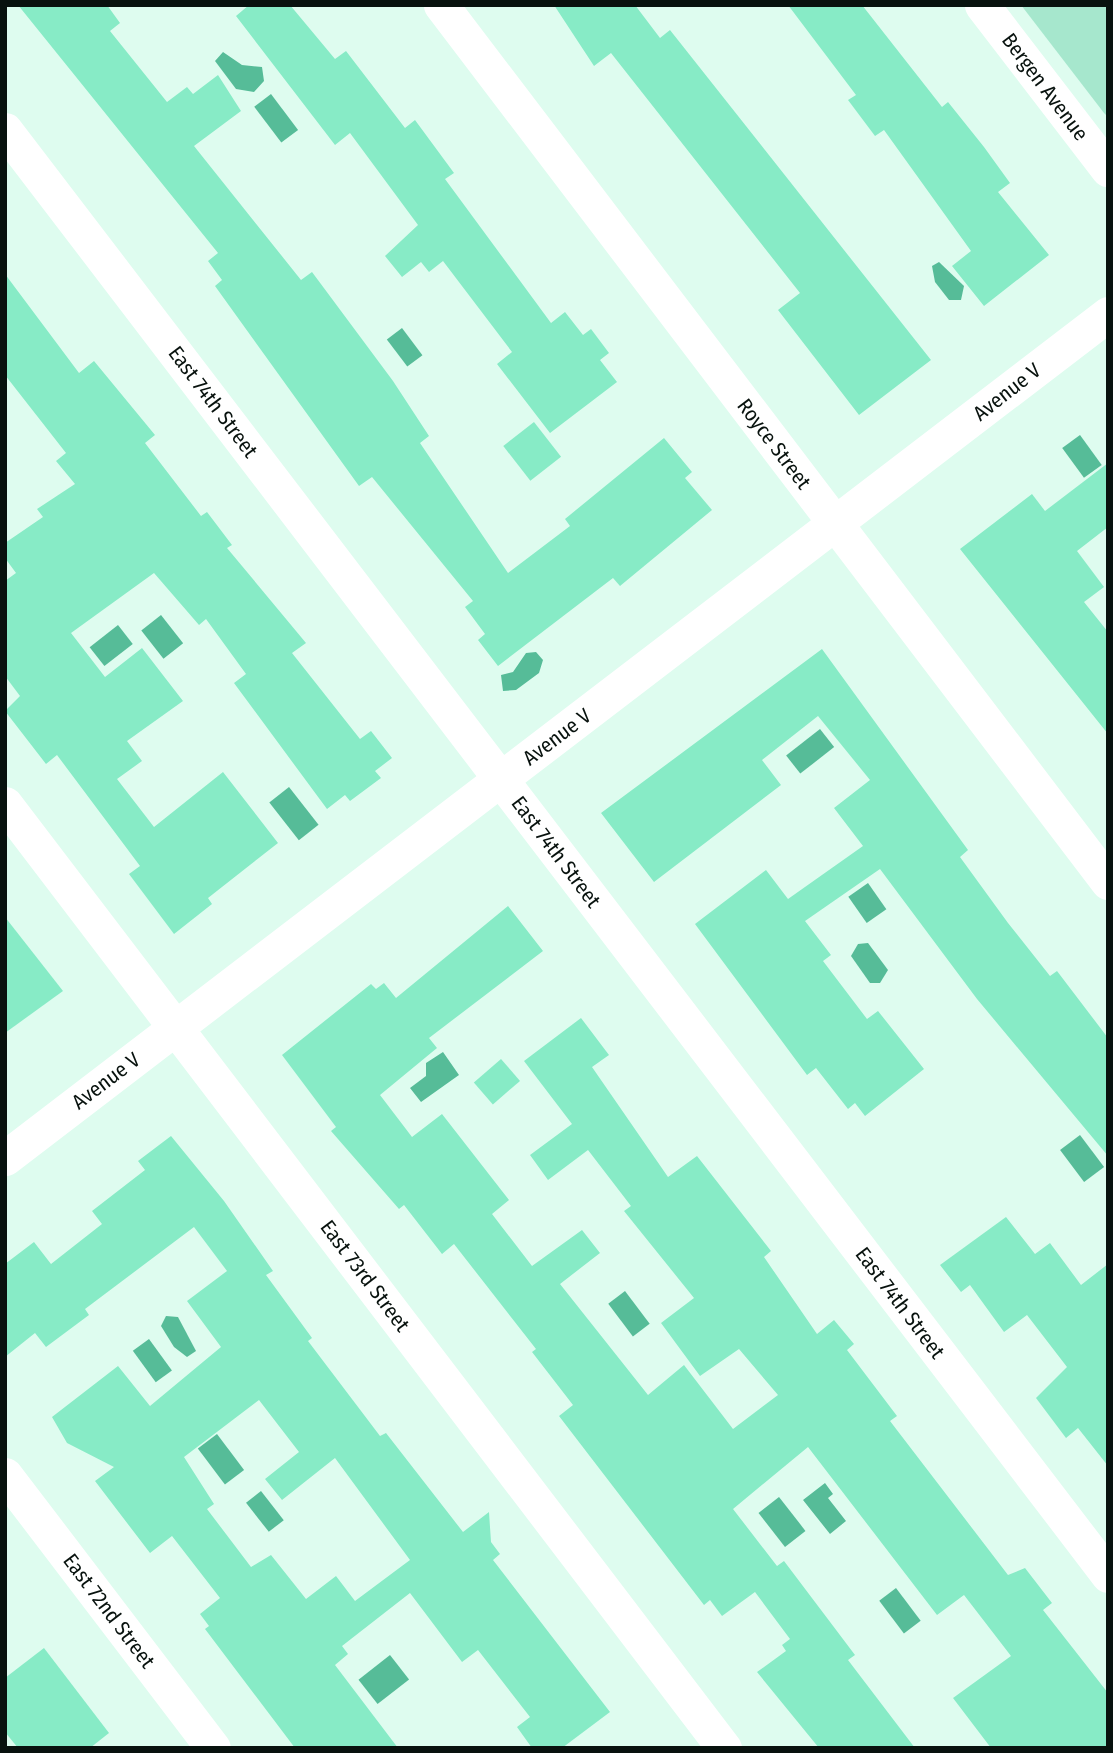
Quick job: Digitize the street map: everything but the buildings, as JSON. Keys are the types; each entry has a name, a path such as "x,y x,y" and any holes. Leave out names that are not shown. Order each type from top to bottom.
{"street":[{"name":"Royce Street","path":"441,5 1108,882"},
{"name":"Bergen Avenue","path":"982,5 1108,169"},
{"name":"East 74th Street","path":"5,130 1108,1575"},
{"name":"Avenue V","path":"5,1158 836,525 1108,314"},
{"name":"East 73rd Street","path":"5,804 724,1748"},
{"name":"East 72nd Street","path":"5,1475 213,1748"}],"shaded area":[{"path":"1021,5 1108,5 1108,117 1104,113"},
{"path":"223,52 242,65 262,67 264,81 254,92 236,89 215,61"},
{"path":"271,94 298,130 281,143 254,107"},
{"path":"939,262 964,286 961,300 949,300 935,282 932,266"},
{"path":"402,328 422,355 407,367 387,339"},
{"path":"1080,435 1102,465 1084,478 1062,448"},
{"path":"161,615 183,643 163,659 141,630"},
{"path":"118,625 133,644 104,666 90,647"},
{"path":"536,652 543,660 539,673 516,690 503,691 501,675 513,672 526,653"},
{"path":"820,729 834,747 800,774 786,755"},
{"path":"289,787 319,825 299,840 269,802"},
{"path":"868,883 886,909 867,923 848,897"},
{"path":"868,943 888,970 880,983 870,983 851,956 858,944"},
{"path":"443,1052 459,1075 421,1102 410,1088 426,1076 426,1063"},
{"path":"1080,1135 1104,1167 1084,1182 1060,1150"},
{"path":"625,1291 650,1324 633,1336 608,1304"},
{"path":"166,1316 178,1317 196,1351 187,1357 174,1347 161,1326"},
{"path":"149,1339 172,1371 156,1382 133,1351"},
{"path":"217,1434 244,1470 225,1484 198,1448"},
{"path":"825,1483 833,1494 828,1498 846,1521 830,1534 803,1500"},
{"path":"261,1491 284,1520 269,1532 246,1503"},
{"path":"779,1497 805,1531 785,1547 759,1513"},
{"path":"896,1588 921,1621 904,1633 879,1601"},
{"path":"390,1655 409,1679 378,1704 358,1680"}]}
